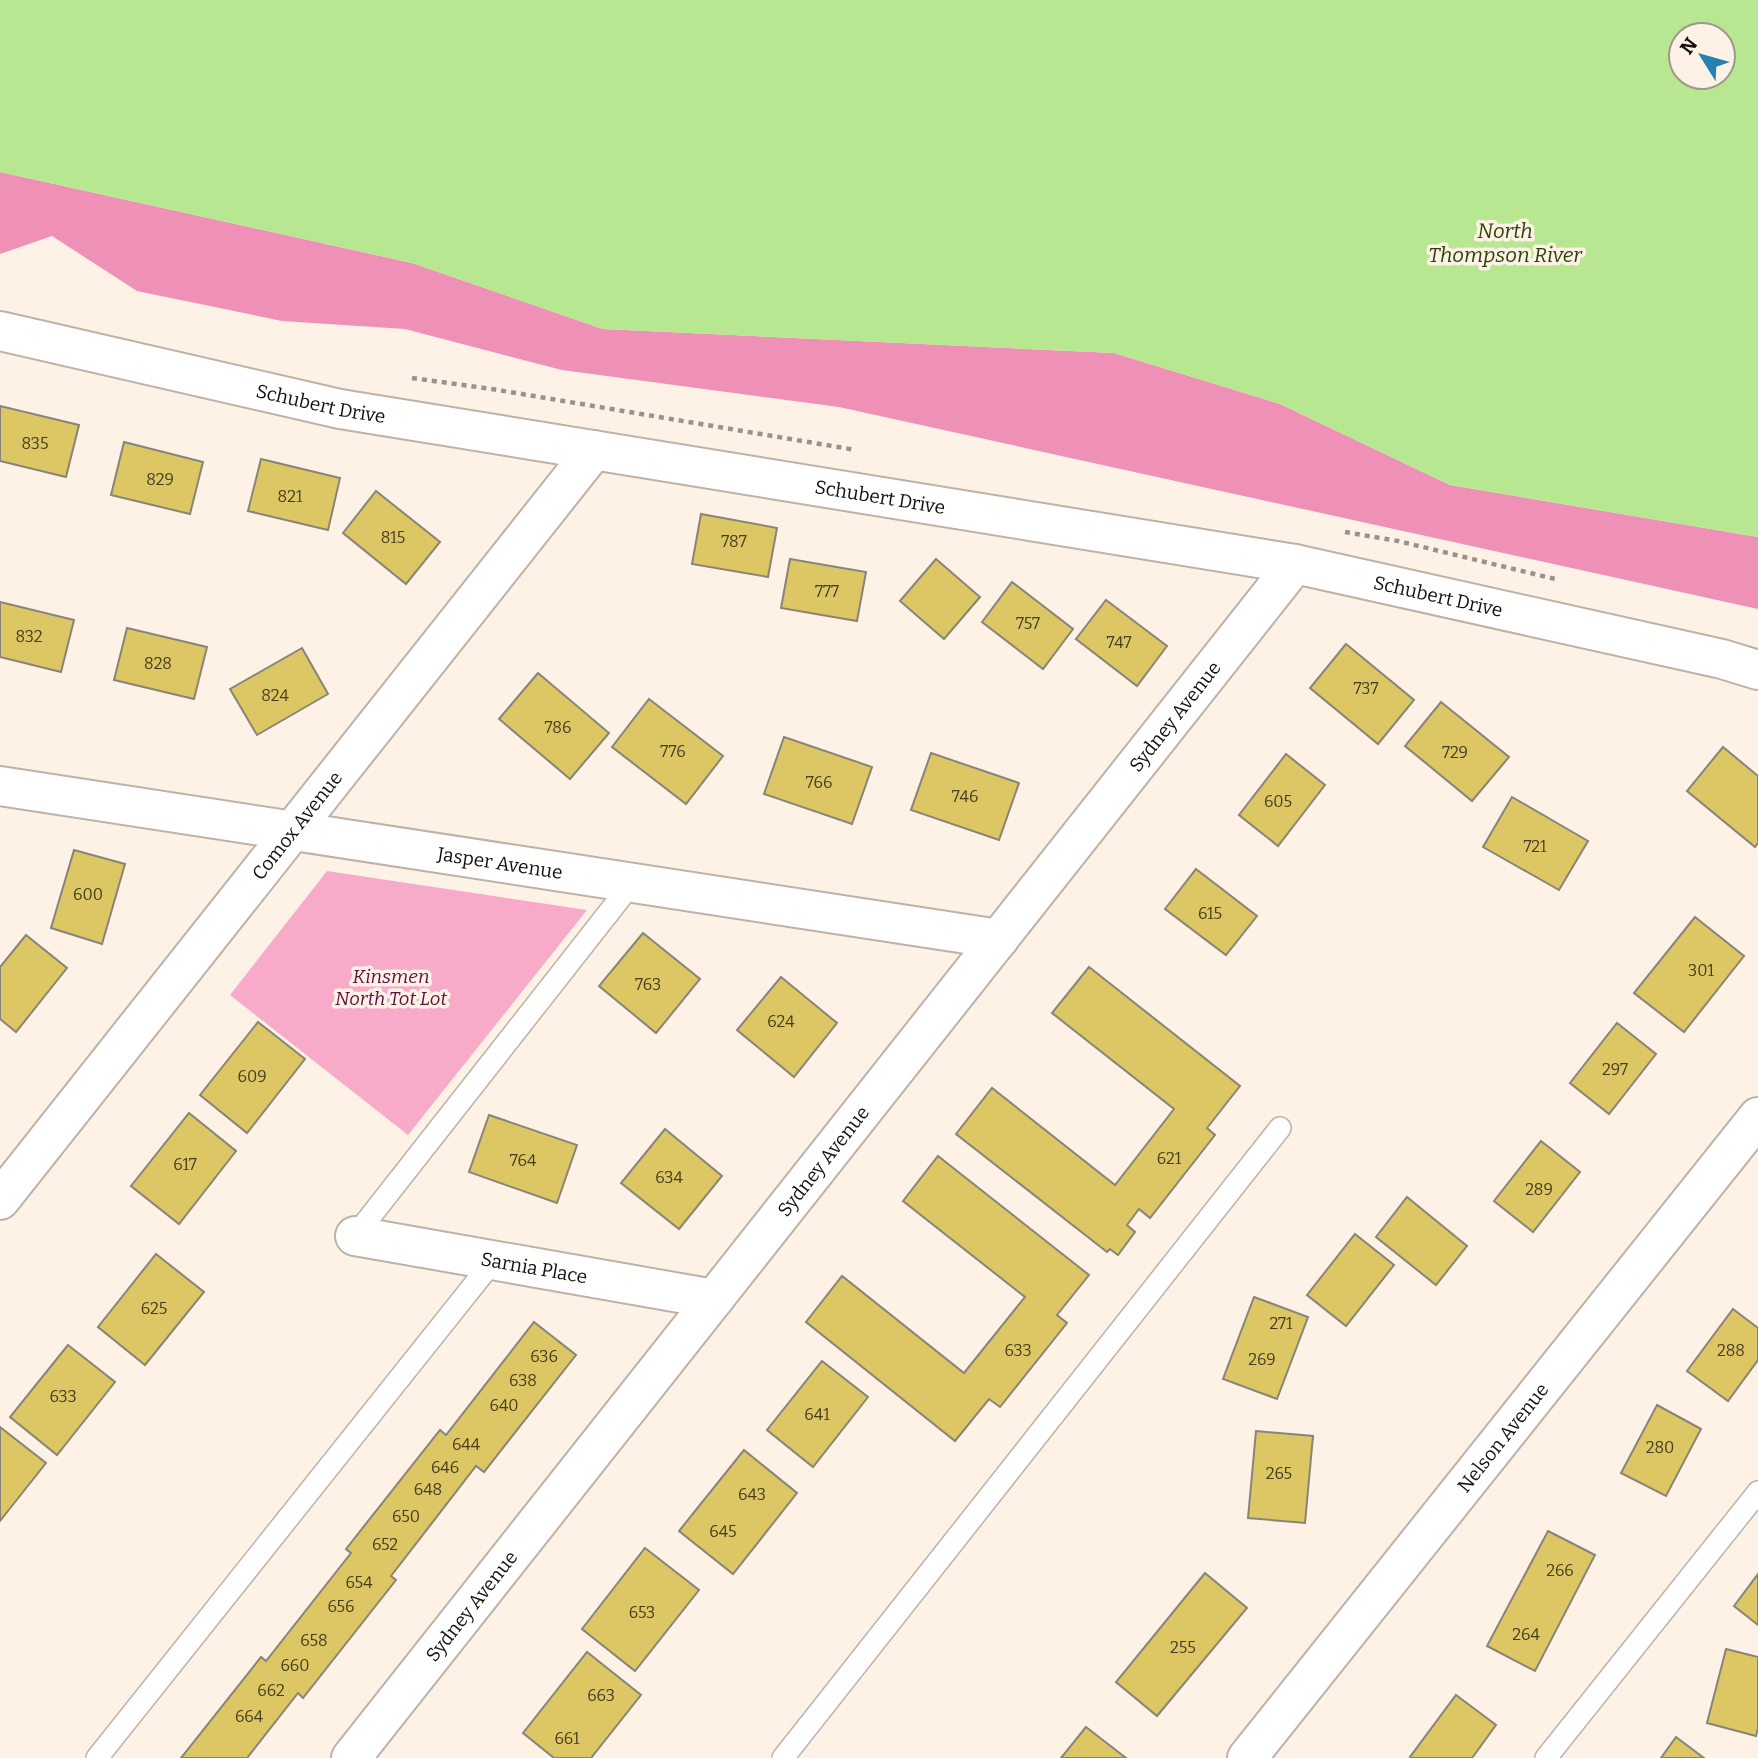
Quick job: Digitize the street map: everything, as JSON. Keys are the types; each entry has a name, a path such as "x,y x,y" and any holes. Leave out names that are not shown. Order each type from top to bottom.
{"street":[{"name":"Schubert Drive","path":"0,331 340,409 1295,564 1695,653 1758,670"},
{"name":"Comox Avenue","path":"0,1200 594,450"},
{"name":"Sydney Avenue","path":"351,1758 1295,564"},
{"name":"Jasper Avenue","path":"0,786 999,939"},
{"name":"Nelson Avenue","path":"1247,1758 1758,1117"},
{"name":"Sarnia Place","path":"355,1236 714,1299"}],"lane":[{"path":"355,1236 632,883"},
{"path":"783,1758 1280,1128"},
{"path":"97,1758 493,1261"},
{"path":"1546,1758 1758,1492"}],"green space":[{"name":"Kinsmen North Tot Lot","path":"327,871 587,910 408,1135 230,995"}],"shaded area":[{"path":"0,172 412,263 603,329 1114,353 1280,404 1450,485 1758,537 1758,609 839,407 562,370 405,329 282,321 137,291 52,236 0,254"}],"water":[{"name":"North Thompson River","path":"0,0 1758,0 1758,537 1450,485 1280,404 1114,353 603,329 412,263 0,172"}],"building":[{"path":"0,406 79,425 66,477 0,461"},
{"path":"124,442 203,462 190,514 111,495"},
{"path":"261,459 340,478 328,530 248,511"},
{"path":"376,491 440,542 406,584 343,533"},
{"path":"701,514 777,528 768,577 692,564"},
{"path":"790,559 866,572 857,621 781,608"},
{"path":"936,559 980,597 944,639 900,601"},
{"path":"1012,582 1073,629 1043,669 982,622"},
{"path":"1106,600 1167,646 1137,686 1076,639"},
{"path":"0,602 74,620 61,672 0,657"},
{"path":"127,628 207,647 194,699 114,680"},
{"path":"1346,644 1414,700 1378,744 1310,688"},
{"path":"302,648 328,694 257,735 230,689"},
{"path":"538,673 609,733 570,779 499,719"},
{"path":"649,699 723,756 686,804 612,747"},
{"path":"1441,702 1509,757 1472,801 1405,746"},
{"path":"784,737 872,767 852,824 764,794"},
{"path":"1723,747 1758,776 1758,843 1755,847 1687,791"},
{"path":"931,753 1019,783 999,840 911,810"},
{"path":"1286,754 1325,785 1278,846 1239,815"},
{"path":"1512,797 1588,841 1559,890 1483,847"},
{"path":"74,850 125,864 102,944 51,928"},
{"path":"1196,869 1257,916 1226,955 1165,909"},
{"path":"1695,917 1744,956 1684,1032 1634,993"},
{"path":"643,933 700,979 656,1033 599,986"},
{"path":"26,935 67,968 16,1032 0,1019 0,967"},
{"path":"1089,967 1240,1086 1207,1128 1215,1135 1150,1218 1139,1209 1127,1225 1135,1232 1118,1255 1110,1249 1107,1252 956,1134 992,1088 1115,1185 1174,1109 1052,1013"},
{"path":"781,977 837,1023 794,1077 737,1030"},
{"path":"258,1022 305,1059 247,1133 200,1095"},
{"path":"1617,1023 1656,1054 1609,1114 1570,1083"},
{"path":"189,1113 236,1151 179,1224 131,1186"},
{"path":"489,1115 577,1145 557,1203 469,1172"},
{"path":"665,1129 722,1176 679,1229 621,1183"},
{"path":"1541,1141 1580,1172 1533,1232 1494,1201"},
{"path":"938,1156 1089,1275 1057,1315 1067,1323 1000,1407 989,1399 955,1441 806,1322 842,1276 964,1373 1025,1297 903,1201"},
{"path":"1407,1197 1467,1246 1436,1285 1376,1237"},
{"path":"1355,1234 1394,1265 1346,1326 1307,1295"},
{"path":"156,1254 204,1292 145,1365 98,1327"},
{"path":"1254,1297 1308,1317 1277,1399 1223,1379"},
{"path":"1733,1309 1758,1328 1758,1360 1728,1401 1687,1371"},
{"path":"534,1322 576,1355 484,1472 476,1466 391,1576 396,1580 303,1698 298,1693 247,1758 181,1758 261,1657 266,1661 351,1553 346,1549 440,1430 446,1435"},
{"path":"68,1345 115,1382 57,1455 10,1417"},
{"path":"822,1361 868,1397 813,1467 767,1430"},
{"path":"1657,1405 1701,1429 1666,1496 1621,1473"},
{"path":"0,1427 46,1463 0,1521"},
{"path":"1256,1431 1313,1436 1305,1523 1248,1518"},
{"path":"744,1450 797,1493 733,1574 679,1531"},
{"path":"1548,1531 1595,1555 1535,1671 1487,1646"},
{"path":"645,1548 699,1590 635,1671 582,1629"},
{"path":"1205,1573 1247,1608 1157,1716 1116,1682"},
{"path":"1758,1574 1758,1625 1734,1606"},
{"path":"1726,1649 1758,1657 1756,1736 1707,1723"},
{"path":"587,1652 641,1695 591,1758 554,1758 523,1733"},
{"path":"1456,1695 1496,1725 1472,1758 1410,1757"},
{"path":"1086,1727 1126,1758 1061,1758"},
{"path":"1676,1737 1704,1758 1661,1758"}]}
